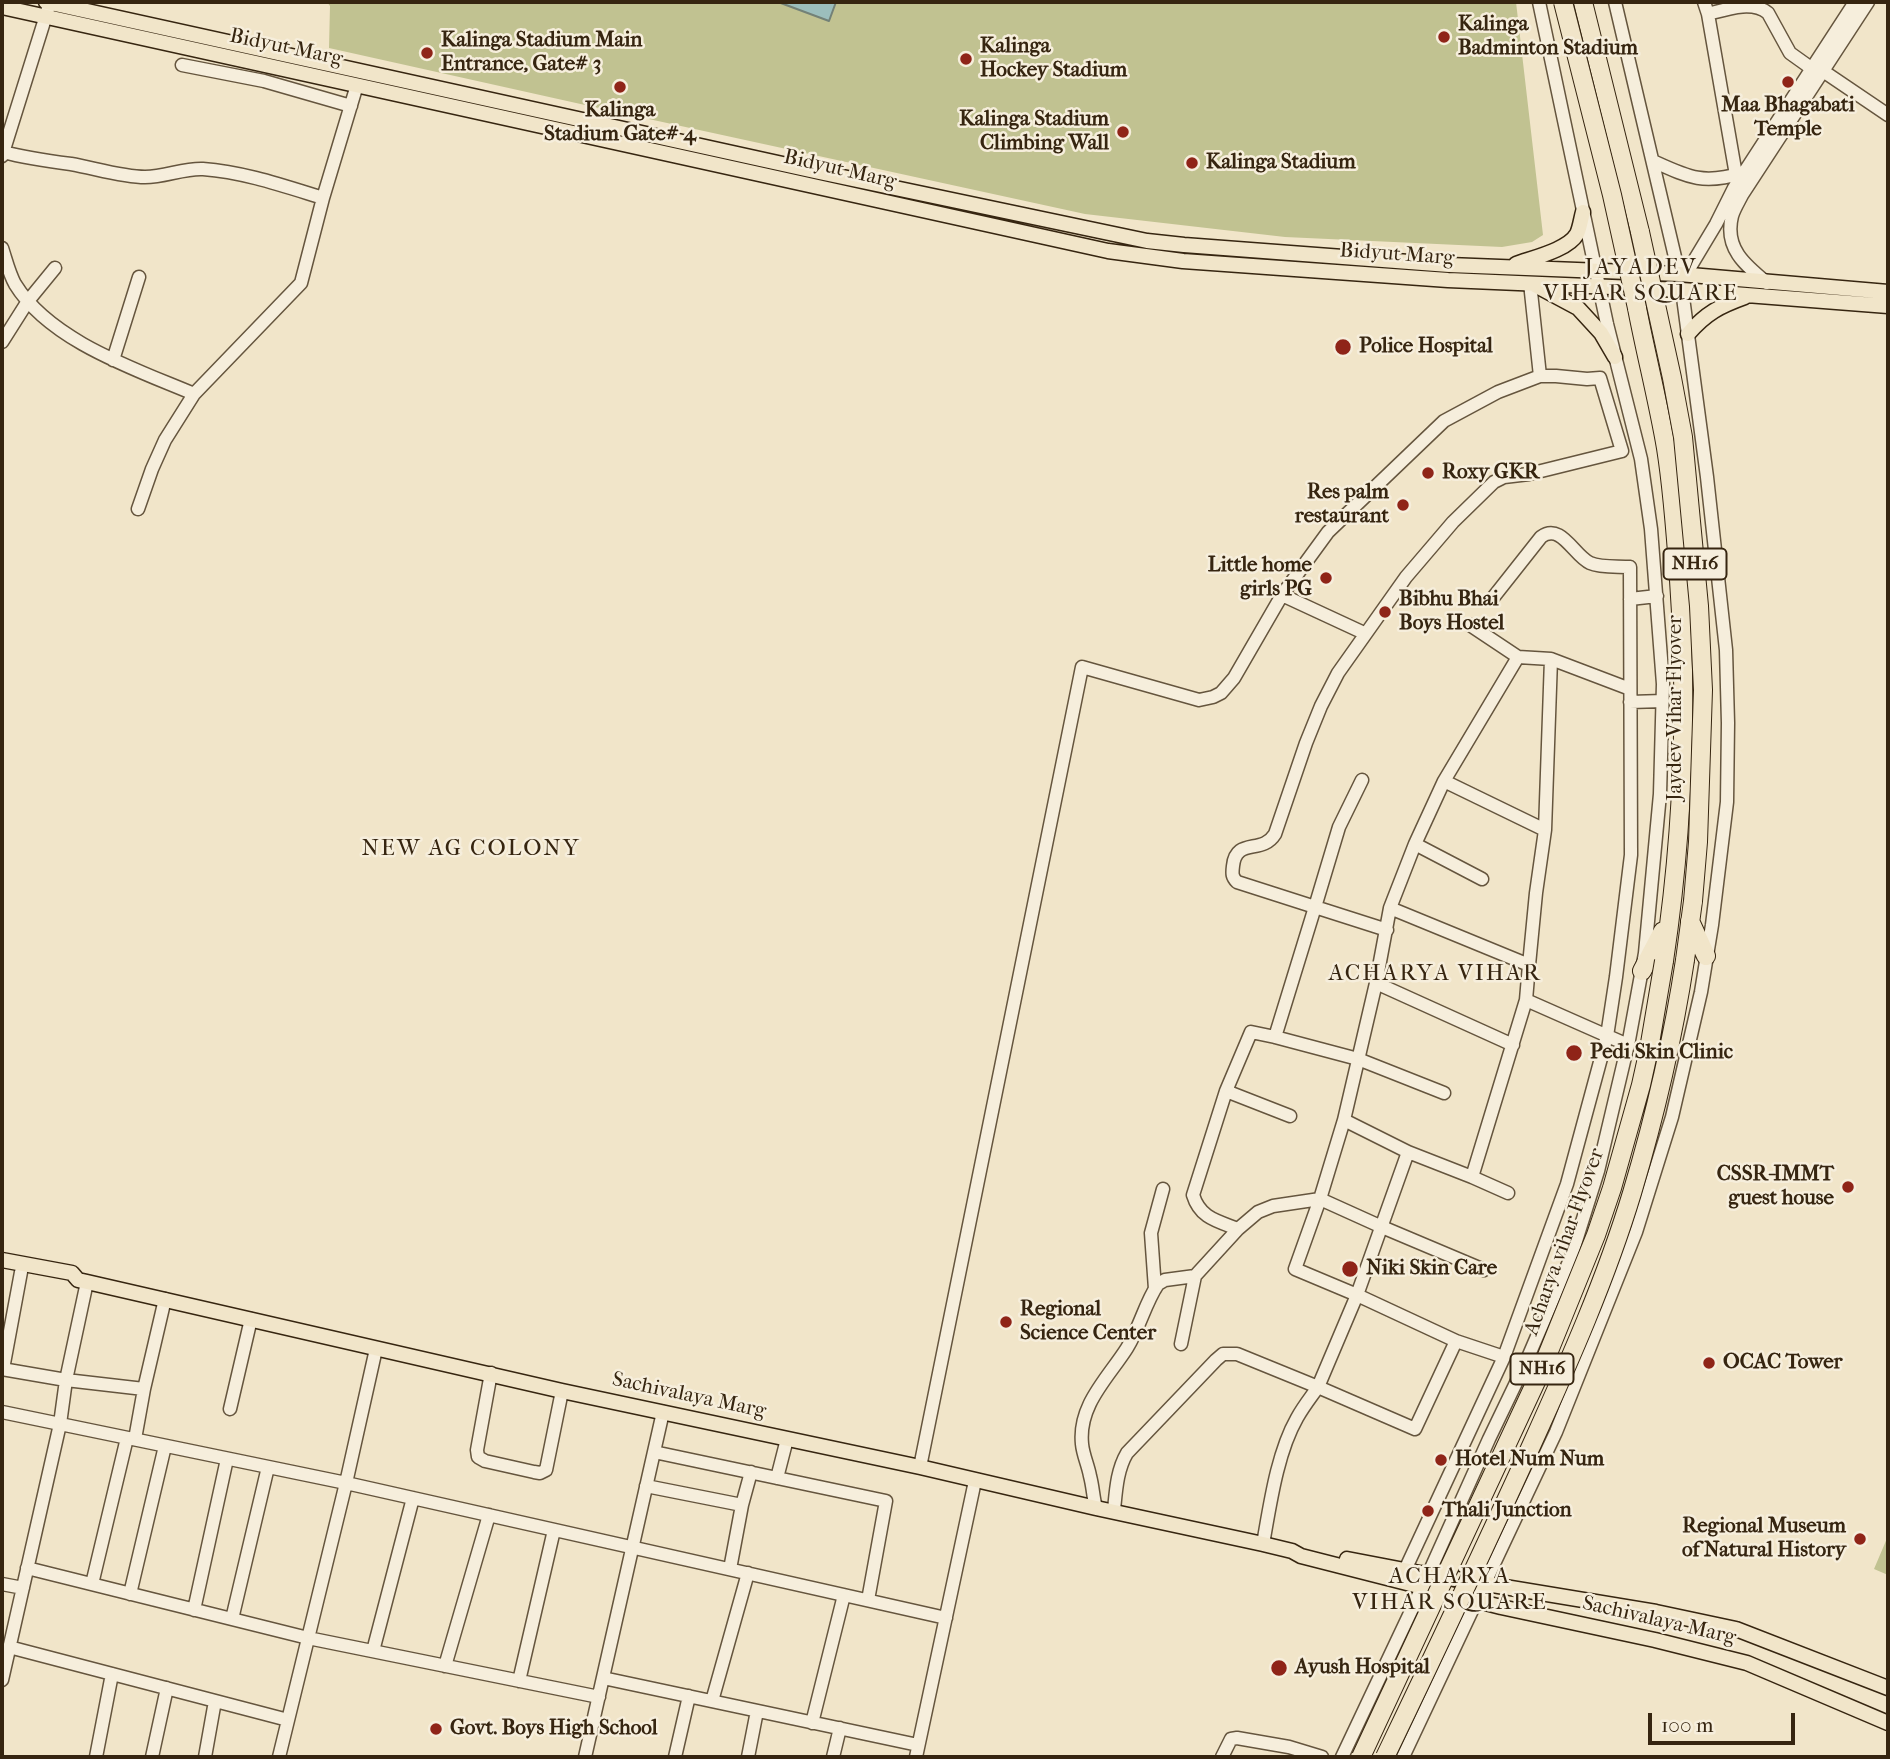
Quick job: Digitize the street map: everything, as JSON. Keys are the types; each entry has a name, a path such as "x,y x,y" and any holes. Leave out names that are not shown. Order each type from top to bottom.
{"highway":[{"name":"Jaydev Vihar Flyover","path":"1563,2 1612,195 1668,462 1677,548 1685,691 1678,847 1672,908"},
{"name":"Jaydev Vihar Flyover","path":"1583,2 1643,244 1683,437 1699,606 1703,690 1698,842 1690,921"},
{"name":"Acharya vihar Flyover","path":"1362,1757 1540,1373 1592,1247 1612,1188 1649,1049 1672,908"},
{"path":"1642,971 1672,908"},
{"name":"Acharya vihar Flyover","path":"1385,1757 1570,1360 1609,1260 1632,1194 1657,1101 1677,1007 1690,921"},
{"path":"1690,921 1706,956"}],"main road":[{"name":"Bidyut Marg","path":"48,6 357,85 1108,251 1183,261 1448,280 1682,290 1888,306"},
{"name":"Bidyut Marg","path":"2,7 48,6 1123,237 1184,245 1449,265 1682,274 1888,292"},
{"path":"1508,267 1558,249 1571,240 1577,234 1583,212"},
{"path":"1530,283 1578,308 1601,333 1615,357"},
{"path":"1688,334 1707,314 1750,295"},
{"name":"Sachivalaya Marg","path":"2,1260 72,1273 83,1281 562,1391 920,1467 1263,1544 1301,1556 1425,1581"},
{"name":"Sachivalaya Marg","path":"2,1268 70,1284 83,1281"},
{"name":"Sachivalaya Marg","path":"1292,1551 1301,1549 1405,1570 1425,1581 1478,1601 1747,1663 1888,1723"},
{"path":"1425,1581 1485,1583 1656,1612 1736,1629 1888,1688"}],"street":[{"path":"1342,1757 1520,1376 1571,1257 1598,1171 1628,1045 1645,953 1660,794 1663,701 1651,529 1641,459 1595,270 1539,2"},
{"path":"1615,2 1682,274"},
{"path":"1767,282 1742,261 1735,249 1731,235 1732,215 1855,2"},
{"path":"1682,274 1706,241 1740,174 1868,2"},
{"path":"1740,174 1706,8 1748,3 1763,8 1790,53 1888,115"},
{"path":"48,6 2,154 134,177 158,176 191,169 221,172 287,186 323,198"},
{"path":"182,65 264,81 351,106"},
{"path":"138,509 165,440 194,394 301,283 357,85"},
{"path":"1653,161 1699,179 1724,179 1740,174"},
{"path":"2,248 14,282 28,301 52,323 77,341 113,360 194,394"},
{"path":"2,342 28,301 55,268"},
{"path":"113,360 139,277"},
{"path":"1530,283 1540,376"},
{"path":"1403,1757 1556,1432 1636,1232 1672,1117 1701,992 1727,802 1728,723 1726,650 1707,477 1682,290"},
{"path":"920,1467 1082,667 1199,700 1213,697 1234,678 1282,595 1328,532 1444,422 1498,392 1540,376 1600,378 1622,450 1529,474 1504,477 1494,482 1453,522 1406,577 1338,673 1306,743 1272,840 1266,844 1240,849 1234,857 1232,873 1237,882 1387,930"},
{"path":"1405,1570 1501,1362 1567,1184 1607,1036 1631,855 1630,567 1593,564 1585,560 1560,536 1553,532 1546,533 1492,599"},
{"path":"1282,595 1364,634"},
{"path":"1630,599 1657,596"},
{"path":"1470,625 1518,657 1552,659 1630,689"},
{"path":"1518,657 1444,781 1390,908 1376,983 1344,1120 1295,1269 1457,1341 1501,1362 1520,1376"},
{"path":"1472,1177 1526,1000 1545,830 1552,659"},
{"path":"1630,702 1663,701"},
{"path":"1275,1037 1339,827 1362,780"},
{"path":"1444,781 1545,830"},
{"path":"1415,844 1482,879"},
{"path":"1390,908 1528,965"},
{"path":"1376,983 1513,1045"},
{"path":"1526,1000 1628,1045"},
{"path":"1238,1229 1200,1211 1193,1195 1226,1091 1251,1032 1358,1059 1444,1093"},
{"path":"1226,1091 1290,1116"},
{"path":"1344,1120 1408,1152 1508,1193"},
{"path":"1263,1544 1272,1495 1286,1443 1296,1420 1318,1387 1357,1295 1408,1152"},
{"path":"1155,1289 1151,1233 1163,1189"},
{"path":"1181,1344 1195,1276 1238,1229 1258,1212 1273,1206 1320,1199 1484,1270"},
{"path":"21,1272 2,1369 144,1389"},
{"path":"1097,1508 1082,1447 1084,1418 1103,1380 1135,1334 1158,1284 1165,1280 1195,1276"},
{"path":"2,1680 60,1424 83,1281"},
{"path":"92,1584 165,1299"},
{"path":"230,1409 251,1319"},
{"path":"1114,1510 1117,1481 1127,1452 1223,1354 1237,1354 1415,1429 1457,1341"},
{"path":"279,1757 376,1349"},
{"path":"491,1373 477,1450 478,1457 485,1461 540,1473 546,1469 562,1391"},
{"path":"2,1412 346,1483 946,1618"},
{"path":"585,1757 663,1412"},
{"path":"777,1478 787,1439"},
{"path":"130,1594 165,1446"},
{"path":"654,1452 886,1501 868,1600"},
{"path":"194,1610 227,1459"},
{"path":"232,1619 268,1467"},
{"path":"730,1569 751,1472"},
{"path":"603,1678 840,1728 917,1751 975,1481"},
{"path":"646,1486 742,1506"},
{"path":"373,1651 413,1498"},
{"path":"445,1666 489,1515"},
{"path":"1453,1520 1453,1530 1457,1537 1484,1554 1497,1558"},
{"path":"519,1681 554,1530"},
{"path":"27,1567 308,1638 599,1697"},
{"path":"712,1701 748,1573"},
{"path":"2,1584 23,1587"},
{"path":"812,1723 844,1595"},
{"path":"1406,1619 1419,1617 1466,1623"},
{"path":"9,1647 288,1720"},
{"path":"96,1757 112,1674"},
{"path":"152,1757 167,1688"},
{"path":"675,1757 689,1696"},
{"path":"205,1757 215,1701"},
{"path":"748,1757 757,1711"},
{"path":"833,1757 840,1728"},
{"path":"1222,1757 1231,1739 1237,1738 1289,1747 1322,1757"}],"green space":[{"name":"Kalinga Stadium","path":"327,2 1516,2 1543,235 1532,242 1502,247 1285,237 1085,214 329,48 330,6"},
{"path":"1888,1536 1888,1575 1874,1569"}],"water":[{"path":"778,2 836,2 829,21"}],"place":[{"name":"Kalinga Badminton Stadium","path":"1444,37"},
{"name":"Kalinga Stadium Main Entrance, Gate# 3","path":"427,53"},
{"name":"Kalinga Hockey Stadium","path":"966,59"},
{"name":"Maa Bhagabati Temple","path":"1788,82"},
{"name":"Kalinga Stadium Gate# 4","path":"620,87"},
{"name":"Kalinga Stadium Climbing Wall","path":"1123,132"},
{"name":"Kalinga Stadium","path":"1192,163"},
{"name":"Police Hospital","path":"1343,347"},
{"name":"Roxy GKR","path":"1428,473"},
{"name":"Res palm restaurant","path":"1403,505"},
{"name":"Little home girls PG","path":"1326,578"},
{"name":"Bibhu Bhai Boys Hostel","path":"1385,612"},
{"name":"Pedi Skin Clinic","path":"1574,1053"},
{"name":"CSSR-IMMT guest house","path":"1848,1187"},
{"name":"Niki Skin Care","path":"1350,1269"},
{"name":"Regional Science Center","path":"1006,1322"},
{"name":"OCAC Tower","path":"1709,1363"},
{"name":"Hotel Num Num","path":"1441,1460"},
{"name":"Thali Junction","path":"1428,1511"},
{"name":"Regional Museum of Natural History","path":"1860,1539"},
{"name":"Ayush Hospital","path":"1279,1668"},
{"name":"Govt. Boys High School","path":"436,1729"}],"district":[{"name":"JAYADEV VIHAR SQUARE","path":"1641,281"},
{"name":"NEW AG COLONY","path":"471,849"},
{"name":"ACHARYA VIHAR","path":"1435,974"},
{"name":"ACHARYA VIHAR SQUARE","path":"1450,1590"}]}
